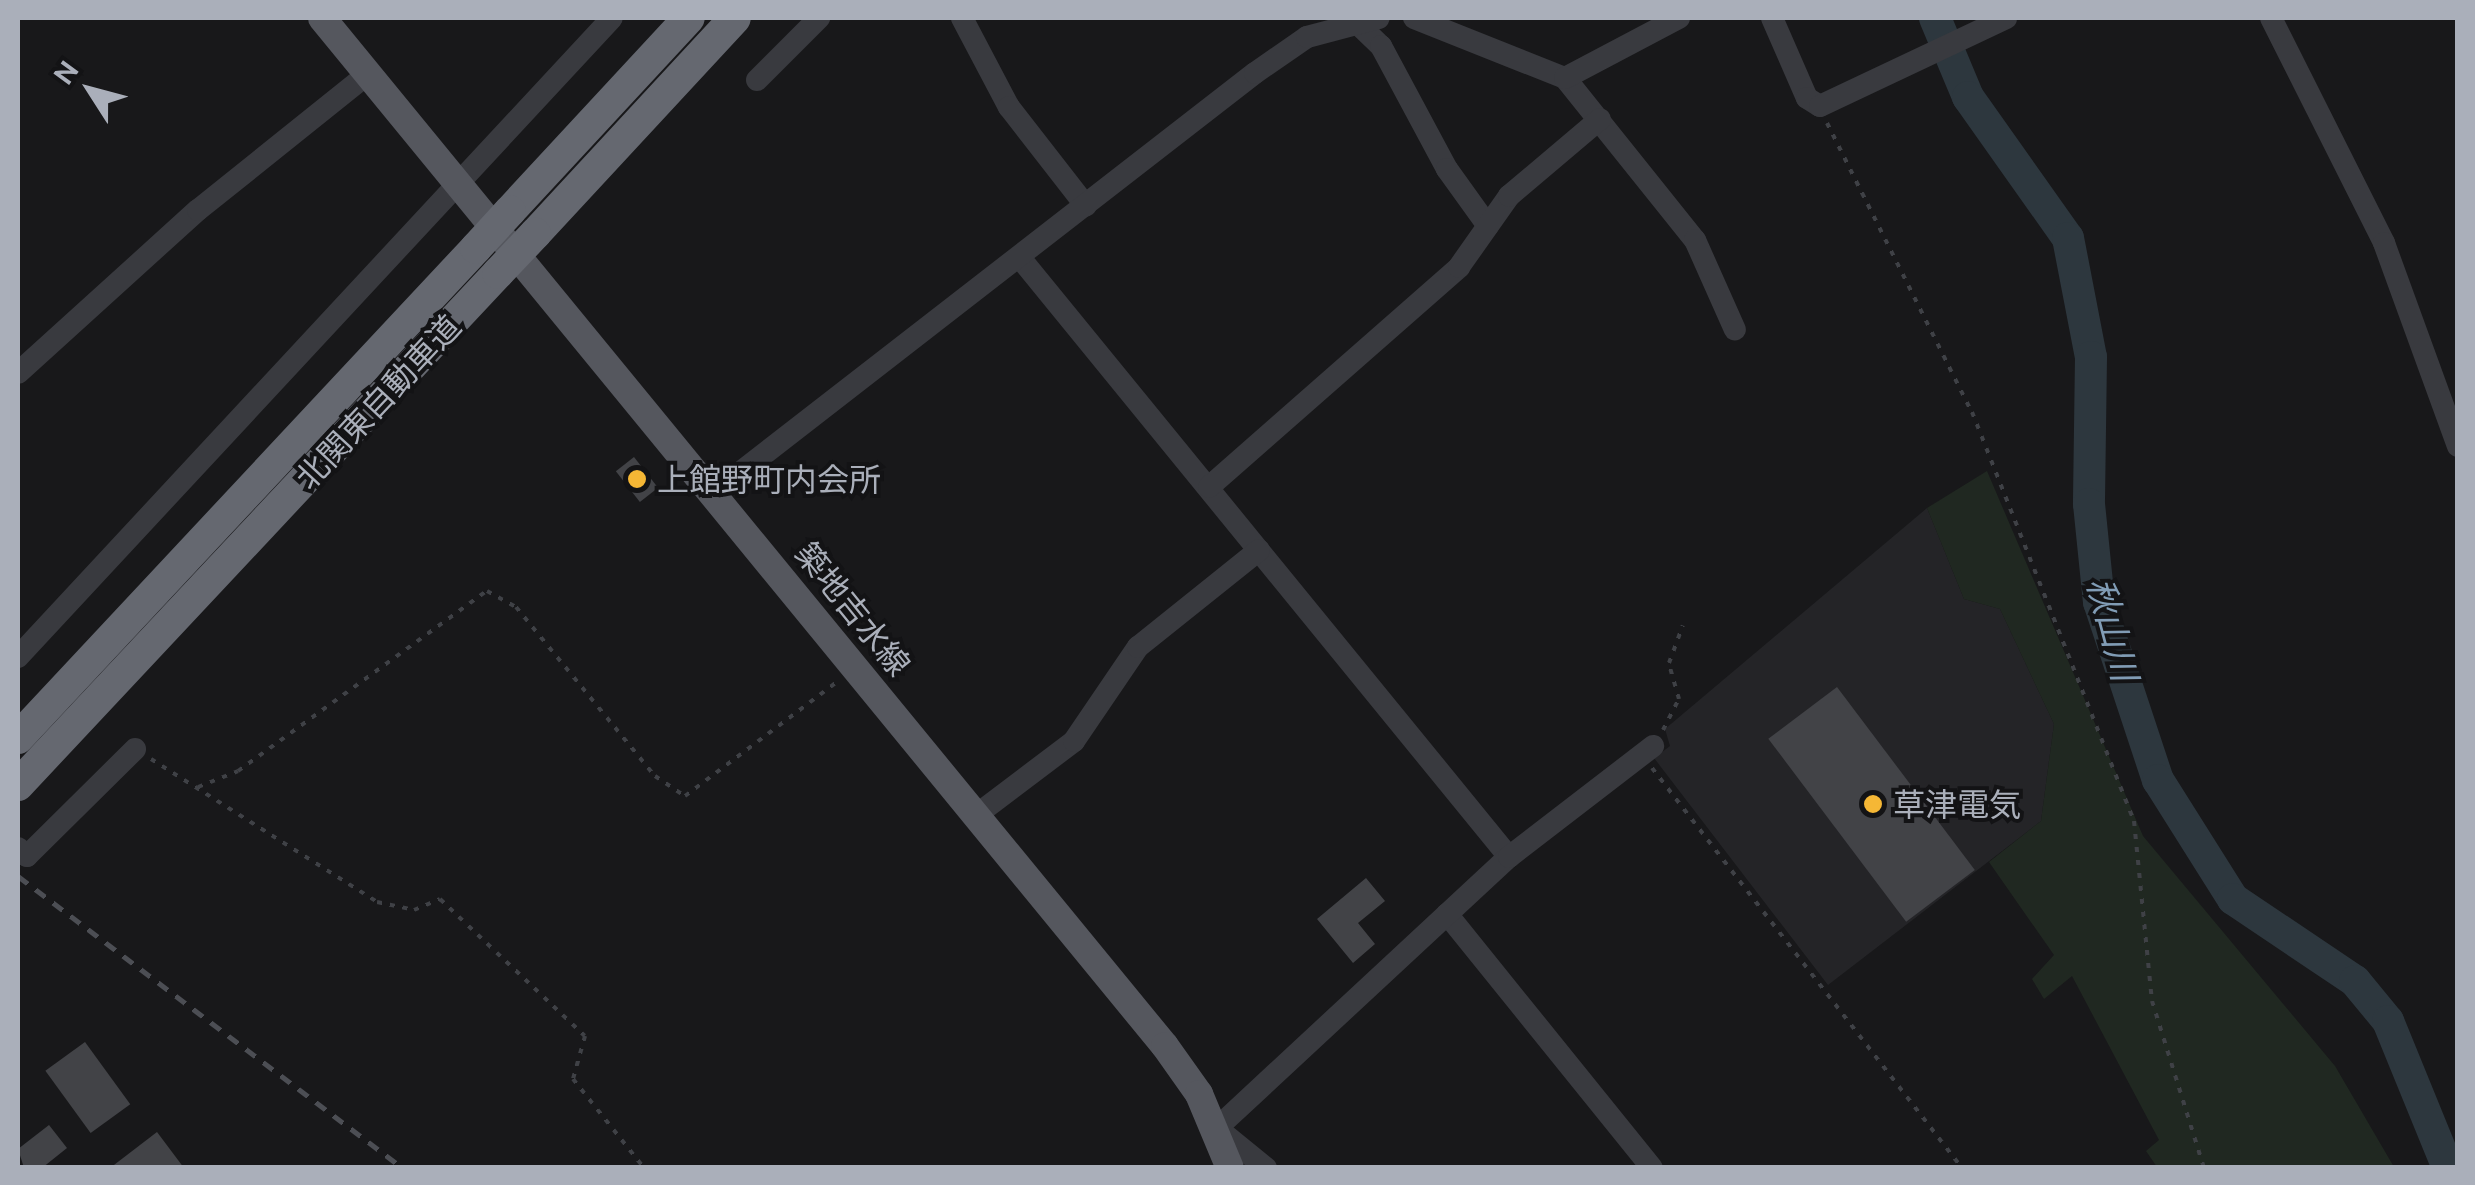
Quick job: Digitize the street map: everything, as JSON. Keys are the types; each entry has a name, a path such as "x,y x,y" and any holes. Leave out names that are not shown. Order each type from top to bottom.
{"highway":[{"name":"北関東自動車道","path":"18,738 689,18"},
{"name":"北関東自動車道","path":"18,784 735,18"}],"main road":[{"name":"築地吉水線","path":"322,18 1166,1046 1216,1128 1230,1168"}],"street":[{"path":"18,658 612,18"},
{"path":"757,80 819,18"},
{"path":"962,18 1009,107 1086,206"},
{"path":"1414,18 1565,78 1695,240 1736,330"},
{"path":"1565,78 1678,18"},
{"path":"1772,18 1807,98 1826,110 2006,18"},
{"path":"2272,18 2384,244 2458,446"},
{"path":"715,492 1021,260 1255,73 1308,37 1358,20 1382,46 1447,170 1488,226"},
{"path":"18,373 198,210 368,74"},
{"path":"1208,488 1460,267 1530,174 1600,119"},
{"path":"1021,260 1509,857"},
{"path":"974,816 1074,741 1138,648 1259,550"},
{"path":"18,848 28,856 135,748"},
{"path":"1266,1168 1216,1128 1509,857 1647,750"},
{"path":"1447,914 1652,1168"}],"path":[{"path":"1826,110 1972,412 2134,821 2152,1000 2204,1168"},
{"path":"198,787 238,770 487,591 516,607 655,776 685,796 855,668"},
{"path":"1683,625 1669,662 1680,699 1647,750 1962,1168"},
{"path":"135,748 377,902 414,910 440,899 586,1036 573,1079 644,1168"}],"shaded area":[{"path":"1987,471 2143,836 2335,1066 2394,1167 2157,1167 2146,1151 2159,1140 2072,976 2044,999 2032,979 2054,955 1989,862 2041,821 2054,724 2000,609 1964,599 1927,508"},
{"name":"草津電気","path":"1927,508 1964,599 2000,609 2054,724 2041,821 1828,985 1654,758 1670,746 1665,729"}],"building":[{"name":"上館野町内会所","path":"634,457 658,488 640,502 616,471"},
{"name":"草津電気","path":"1837,687 1975,870 1906,922 1768,739"},
{"path":"1366,878 1385,901 1358,923 1375,944 1353,963 1317,919"},
{"path":"85,1042 130,1104 91,1133 45,1071"},
{"path":"49,1125 67,1148 42,1168 24,1168 18,1149"},
{"path":"157,1132 184,1168 110,1168"}],"waterway":[{"name":"秋山川","path":"1935,18 1968,97 2068,238 2091,357 2089,504 2099,602 2158,780 2233,899 2355,981 2388,1021 2448,1168"}],"railway":[{"path":"18,876 403,1168"}],"place":[{"name":"上館野町内会所","path":"637,479"},
{"name":"草津電気","path":"1873,804"}]}
